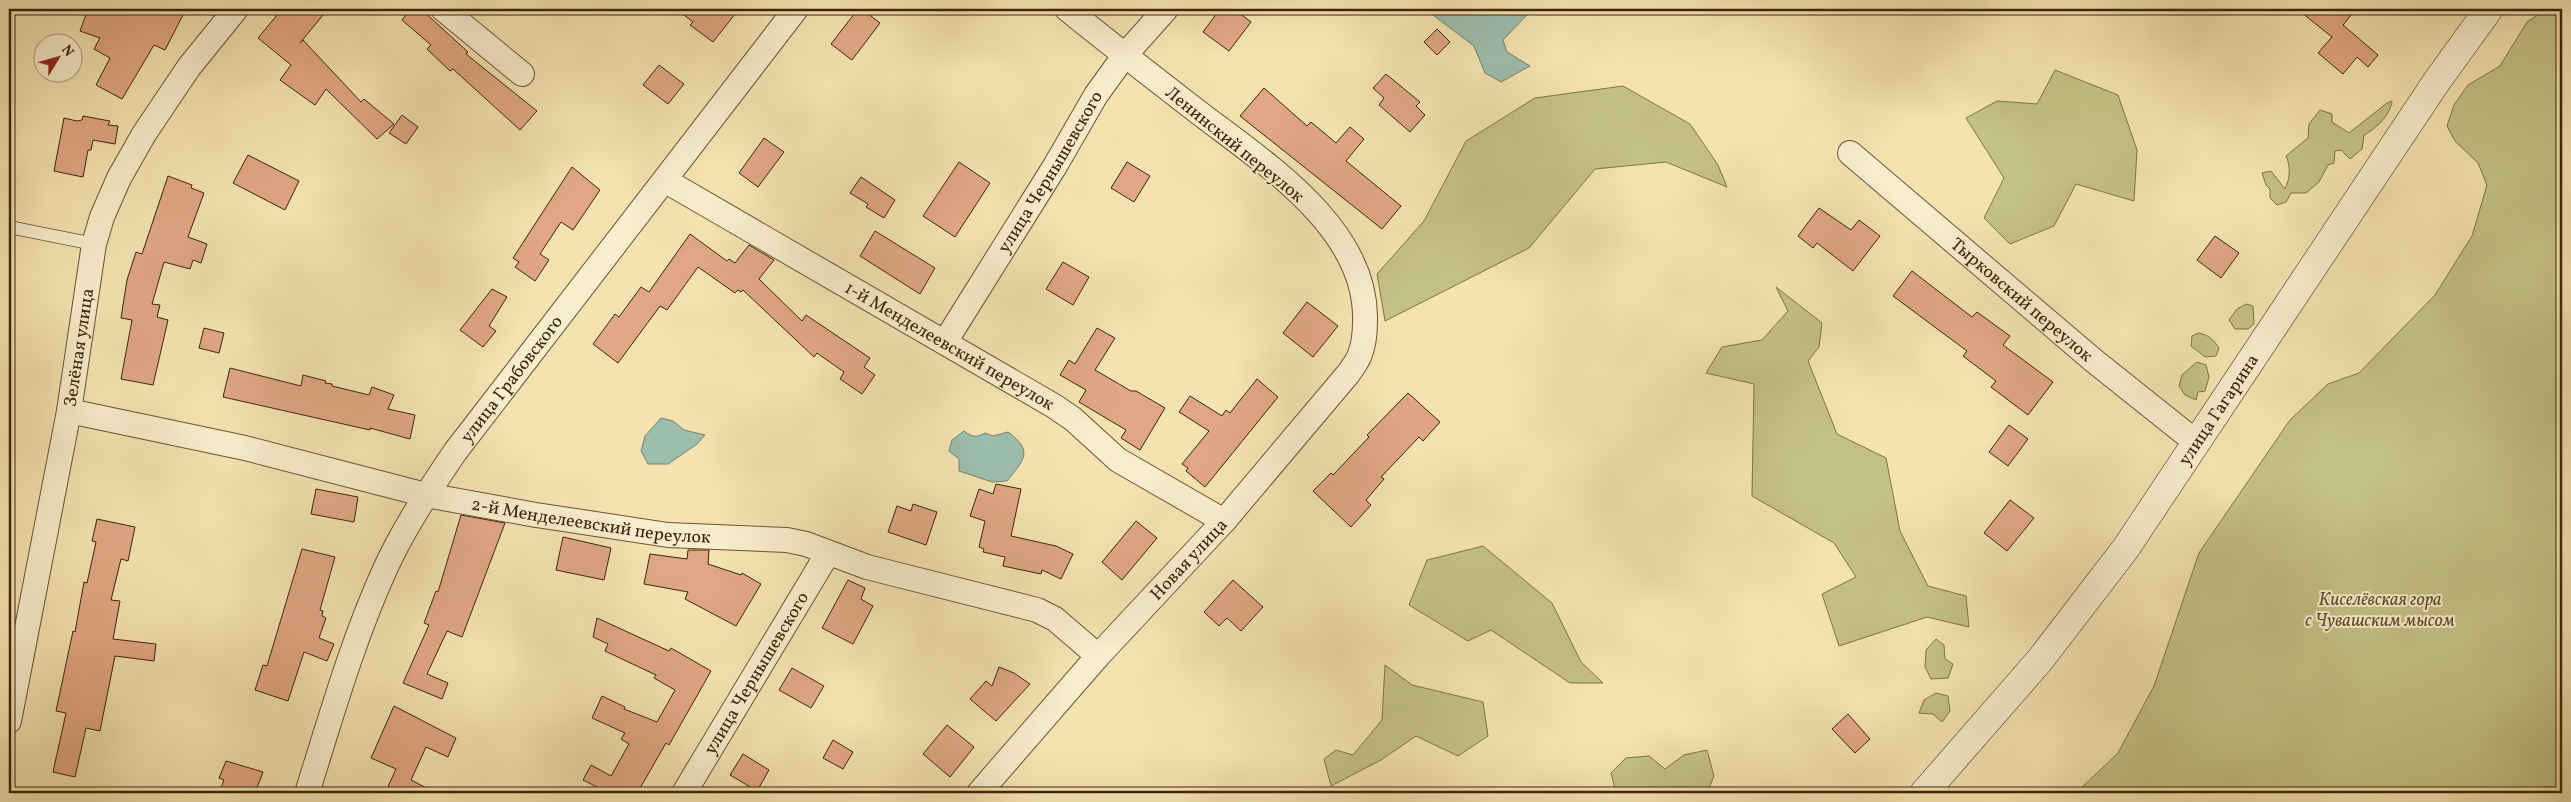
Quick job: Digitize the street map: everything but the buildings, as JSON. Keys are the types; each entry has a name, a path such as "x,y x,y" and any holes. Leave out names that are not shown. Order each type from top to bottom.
{"main road":[{"name":"улица Гагарина","path":"1924,793 2040,660 2102,581 2197,443 2426,97 2489,9"}],"street":[{"name":"Зелёная улица","path":"9,721 69,411 94,244 111,194 129,159 189,67 236,9"},
{"path":"444,9 522,74"},
{"name":"улица Грабовского","path":"307,793 366,616 386,567 426,495 455,452 666,181 796,9"},
{"name":"Ленинский переулок","path":"1067,9 1256,157 1319,212 1335,233 1351,260 1362,286 1366,308"},
{"name":"улица Чернышевского","path":"945,342 1055,166 1096,95 1125,55 1166,9"},
{"name":"Тырковский переулок","path":"1850,153 2086,354 2197,443"},
{"name":"1-й Менделеевский переулок","path":"666,181 1054,406 1073,419 1118,460 1224,522"},
{"name":"Новая улица","path":"978,793 1098,656 1224,522 1348,374 1360,355 1365,334 1366,308"},
{"name":"2-й Менделеевский переулок","path":"69,411 245,448 426,495 621,529 718,538 787,540 806,544 867,568 1037,610 1055,620 1098,656"},
{"name":"улица Чернышевского","path":"684,793 828,553"}],"lane":[{"path":"9,227 94,244"}],"green space":[{"name":"Киселёвская гора с Чувашским мысом","path":"2546,9 2562,11 2562,793 2076,793 2118,753 2154,686 2199,553 2290,420 2328,384 2359,373 2435,295 2472,236 2487,185 2478,163 2455,141 2447,126 2454,105 2468,85 2500,66 2527,22"},
{"path":"2055,70 2118,95 2137,150 2134,201 2076,184 2054,226 2010,244 1984,218 2004,178 1966,118 1997,101 2037,104"},
{"path":"1623,86 1690,124 1718,165 1727,187 1666,162 1595,169 1529,248 1385,321 1377,274 1424,221 1466,141 1535,98"},
{"path":"2392,101 2389,111 2382,121 2364,135 2362,149 2350,159 2341,150 2335,151 2334,163 2328,165 2319,182 2306,193 2291,193 2286,202 2277,205 2270,198 2270,189 2266,185 2262,173 2271,171 2285,189 2289,172 2286,156 2308,138 2309,124 2320,110 2332,114 2332,122 2349,133"},
{"path":"1776,287 1822,323 1819,347 1808,361 1837,434 1886,458 1900,531 1928,586 1966,596 1969,627 1927,617 1839,646 1822,594 1856,577 1834,543 1752,496 1754,384 1706,373 1722,347 1762,340 1788,311"},
{"path":"2246,304 2253,306 2254,324 2248,329 2235,329 2229,320 2237,309"},
{"path":"2198,333 2208,336 2215,342 2219,348 2216,356 2205,357 2191,346 2192,336"},
{"path":"2197,362 2206,365 2209,377 2205,391 2198,392 2196,400 2185,395 2179,386 2182,375"},
{"path":"1483,546 1552,603 1581,662 1603,683 1570,683 1491,630 1468,641 1409,605 1427,560"},
{"path":"1936,639 1944,645 1945,659 1953,664 1948,678 1931,679 1925,667 1926,650"},
{"path":"1385,665 1412,685 1483,702 1488,736 1458,756 1416,736 1381,760 1331,786 1324,759 1336,750 1353,755 1382,720"},
{"path":"1936,693 1948,696 1950,711 1942,722 1933,714 1919,713 1924,700"},
{"path":"1707,750 1714,776 1707,793 1616,793 1611,773 1626,758 1649,756 1665,769 1684,755"}],"shaded area":[{"path":"1425,9 1519,9 1527,15 1503,40 1507,52 1530,66 1501,82 1485,73 1474,46"},
{"path":"661,418 673,421 684,430 705,435 697,444 668,464 648,464 641,451 645,436"},
{"path":"964,431 974,436 985,433 993,436 1008,432 1016,439 1024,450 1024,456 1007,481 992,482 959,471 959,459 949,451 952,440"}]}
